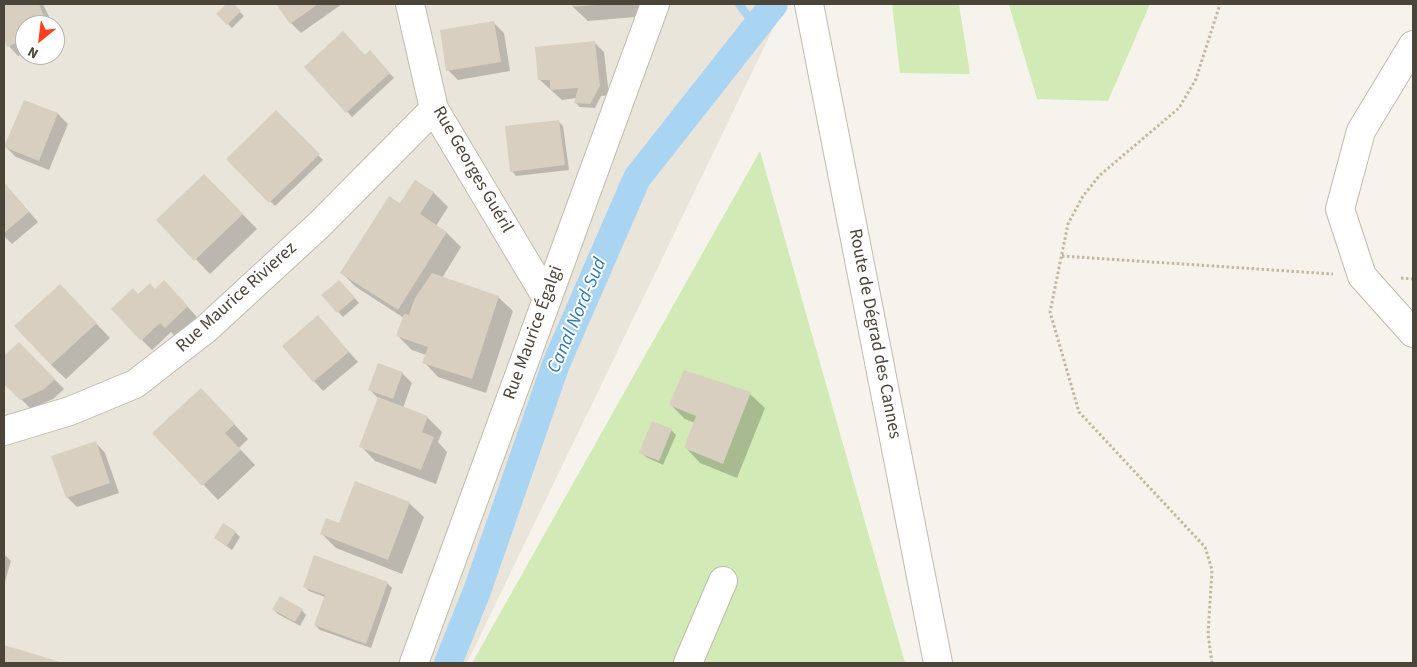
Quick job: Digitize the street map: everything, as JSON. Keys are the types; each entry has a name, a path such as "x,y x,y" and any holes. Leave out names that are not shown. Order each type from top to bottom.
{"street":[{"name":"Rue Georges Guéril","path":"410,4 434,109 547,298"},
{"name":"Rue Maurice Égalgi","path":"414,663 654,4"},
{"name":"Route de Dégrad des Cannes","path":"809,4 938,663"},
{"path":"1413,45 1361,132 1340,209 1362,276 1413,333"},
{"name":"Rue Maurice Rivierez","path":"4,431 70,411 136,384 206,329 319,225 434,109"},
{"path":"688,663 723,581"}],"path":[{"path":"1212,663 1208,634 1212,570 1205,547 1079,412 1050,312 1068,224 1083,196 1100,175 1180,108 1196,79 1220,4"},
{"path":"1062,256 1413,279"}],"shaded area":[{"path":"4,4 785,4 467,663 4,663"}],"green space":[{"path":"892,4 959,4 970,74 900,73"},
{"path":"1010,4 1150,4 1108,101 1037,99"},
{"path":"760,151 905,663 472,663"}],"building":[{"path":"4,4 39,4 44,15 15,15 15,43 7,47 4,39"},
{"path":"226,4 234,4 241,11 227,25 216,14"},
{"path":"276,4 318,4 290,24"},
{"path":"572,4 596,4 596,5 572,7"},
{"path":"494,21 501,62 446,71 440,30"},
{"path":"343,31 365,55 370,50 390,73 346,113 304,67"},
{"path":"595,41 600,86 590,104 574,103 578,88 550,90 550,80 538,80 535,47"},
{"path":"24,100 58,113 39,161 4,147"},
{"path":"276,110 320,154 269,203 226,159"},
{"path":"559,120 565,165 510,172 505,126"},
{"path":"204,174 243,214 194,261 156,220"},
{"path":"415,180 434,192 420,214 447,232 398,310 340,273 389,196 400,203"},
{"path":"4,183 29,212 4,233"},
{"path":"432,273 499,296 472,379 422,363 428,347 396,336 404,314 409,315 415,298"},
{"path":"164,280 188,306 165,328 160,323 141,341 111,309 133,288 138,294 150,283 155,289"},
{"path":"339,280 355,298 337,313 321,295"},
{"path":"60,284 97,323 51,365 14,326"},
{"path":"318,315 349,352 313,382 282,346"},
{"path":"19,342 55,379 43,390 20,400 4,384 4,356"},
{"path":"378,363 403,372 393,399 368,390"},
{"path":"684,370 751,392 723,464 684,448 696,416 669,405"},
{"path":"201,388 235,424 225,433 241,450 202,486 152,433"},
{"path":"378,397 428,416 422,432 434,437 421,470 359,447"},
{"path":"652,421 672,429 659,461 639,453"},
{"path":"96,441 110,483 66,498 51,456"},
{"path":"355,481 410,502 388,560 320,534 326,518 339,523"},
{"path":"223,523 236,531 227,546 214,538"},
{"path":"314,555 388,582 366,644 314,625 325,595 303,587"},
{"path":"280,596 303,609 295,622 272,609"},
{"path":"4,645 64,663 4,663"}],"waterway":[{"path":"739,4 756,27"},
{"name":"Canal Nord-Sud","path":"448,663 477,591 556,364 637,178 774,4"}]}
